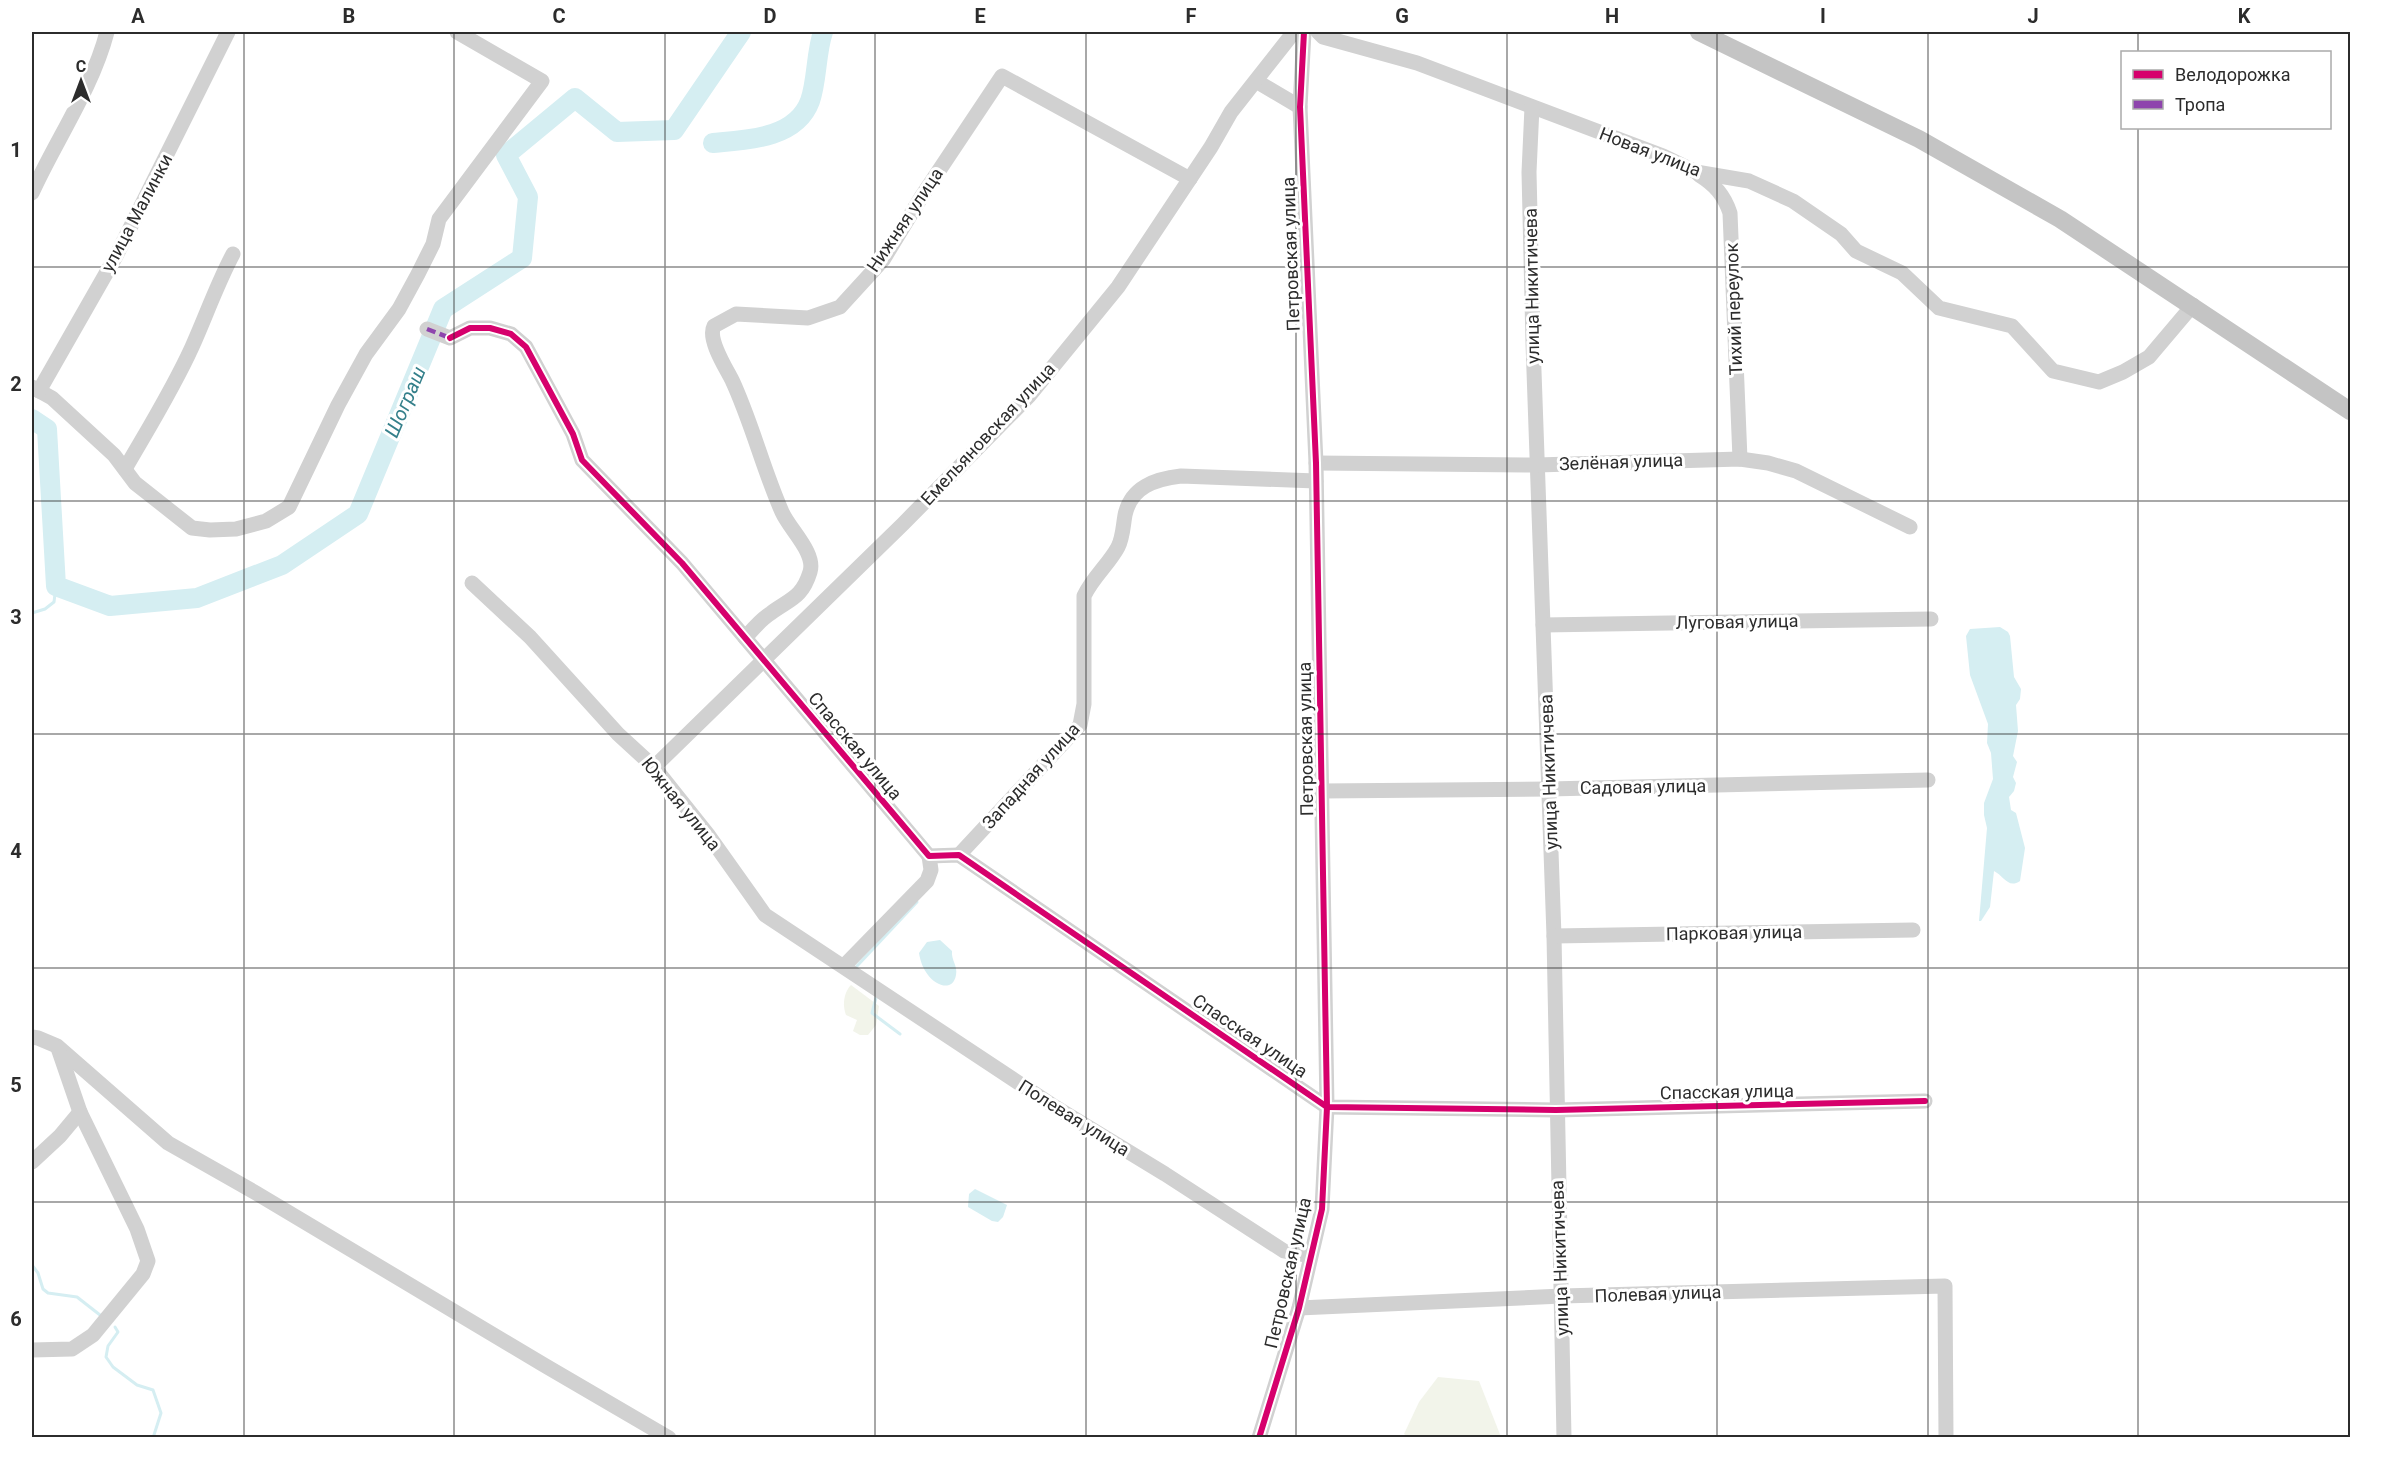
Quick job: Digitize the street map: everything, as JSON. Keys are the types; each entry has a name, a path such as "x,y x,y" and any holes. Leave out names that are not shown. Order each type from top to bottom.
{"main road":[{"path":"1699,32 1919,139 2060,219 2350,411"}],"street":[{"path":"32,193 89,78 107,32"},
{"name":"улица Малинки","path":"35,389 116,256 228,32"},
{"path":"35,389 52,398 114,454 135,483 192,528 236,529 266,521 289,507 338,405 366,354 399,309 418,274 433,244 439,219 542,81 457,32"},
{"name":"Емельяновская улица","path":"654,767 903,524 1029,396 1118,287 1190,179 1231,112 1294,32"},
{"name":"Петровская улица","path":"1259,1437 1299,1308 1322,1209 1327,1107 1316,463 1299,107 1304,32"},
{"name":"Новая улица","path":"1318,32 1323,37 1417,63 1663,156 1696,172 1749,182 1793,201 1841,234 1856,251 1902,273 1939,308 2012,326 2053,371 2099,382 2123,372 2149,357 2193,305"},
{"name":"Нижняя улица","path":"745,638 757,623 795,599 806,584 811,570 810,556 783,513 735,388 711,337 714,327 736,314 808,318 840,307 884,260 922,196 1002,75 1190,179"},
{"path":"1256,81 1299,107"},
{"name":"улица Никитичева","path":"1532,107 1530,184 1537,465 1554,936 1564,1437"},
{"name":"Тихий переулок","path":"1696,172 1715,186 1726,200 1730,213 1740,459"},
{"path":"125,469 191,349 217,285 233,254"},
{"name":"Спасская улица","path":"427,329 450,338 470,328 490,328 511,334 526,347 573,434 582,460 682,562 929,856"},
{"name":"Зелёная улица","path":"1316,463 1537,465 1740,459 1768,463 1796,471 1910,527"},
{"name":"Западная улица","path":"959,855 1080,725 1084,704 1084,596 1088,586 1118,548 1126,512 1136,493 1145,485 1162,478 1181,476 1316,481"},
{"name":"Южная улица","path":"472,583 530,637 618,734 654,767 709,836 765,915 844,966"},
{"name":"Луговая улица","path":"1543,625 1931,620"},
{"name":"Садовая улица","path":"1322,791 1549,789 1928,780"},
{"path":"844,966 927,881 931,870 929,856 959,855"},
{"name":"Спасская улица","path":"959,855 1327,1107 1556,1110 1925,1101"},
{"name":"Парковая улица","path":"1554,936 1913,930"},
{"name":"Полевая улица","path":"844,966 1055,1107 1165,1174 1284,1251 1310,1256"},
{"path":"32,1037 57,1046 135,1117 168,1143 669,1437"},
{"path":"32,1350 72,1349 93,1335 143,1274 148,1261 137,1229 80,1112 57,1046"},
{"path":"32,1162 60,1136 80,1112"},
{"name":"Полевая улица","path":"1299,1308 1562,1296 1945,1286 1946,1437"}],"shaded area":[{"path":"851,985 879,1006 876,1025 868,1035 860,1035 853,1031 857,1020 846,1015 844,999"},
{"path":"1438,1377 1479,1381 1501,1437 1410,1438 1404,1434 1419,1402"}],"water":[{"path":"2000,627 2010,636 2014,677 2021,689 2020,699 2016,705 2018,731 2013,756 2017,762 2013,777 2016,783 2009,797 2011,810 2016,813 2025,848 2020,881 2009,883 1994,871 1990,907 1979,921 1987,828 1984,803 1993,779 1991,753 1987,743 1988,724 1970,675 1966,636 1970,629"},
{"path":"940,940 952,951 956,969 954,980 951,984 944,986 931,979 919,956 927,942"},
{"path":"975,1189 1007,1205 1003,1217 998,1222 968,1207 969,1194"}],"waterway":[{"name":"Шограш","path":"32,419 47,429 56,586 110,606 197,598 282,565 358,514 443,309 522,258 528,197 506,155 575,98 617,132 674,130 741,32"},
{"path":"713,143 740,141 769,135 794,123 803,114 812,93 823,32"},
{"path":"32,613 45,609 54,602 56,586"},
{"path":"857,966 917,902"},
{"path":"877,994 872,1013 900,1034"},
{"path":"32,1265 38,1273 43,1289 48,1293 77,1297 100,1315"},
{"path":"115,1327 118,1332 108,1346 106,1357 113,1367 137,1385 153,1390 161,1413 153,1438"}],"marked path":[{"path":"427,329 450,338"}],"cycle path":[{"path":"1259,1438 1299,1308 1322,1209 1327,1107 1316,463 1300,107 1304,32"},
{"path":"450,338 470,328 490,328 511,334 526,347 573,434 582,460 682,563 929,856 959,855 1327,1107 1556,1110 1925,1101"}]}
